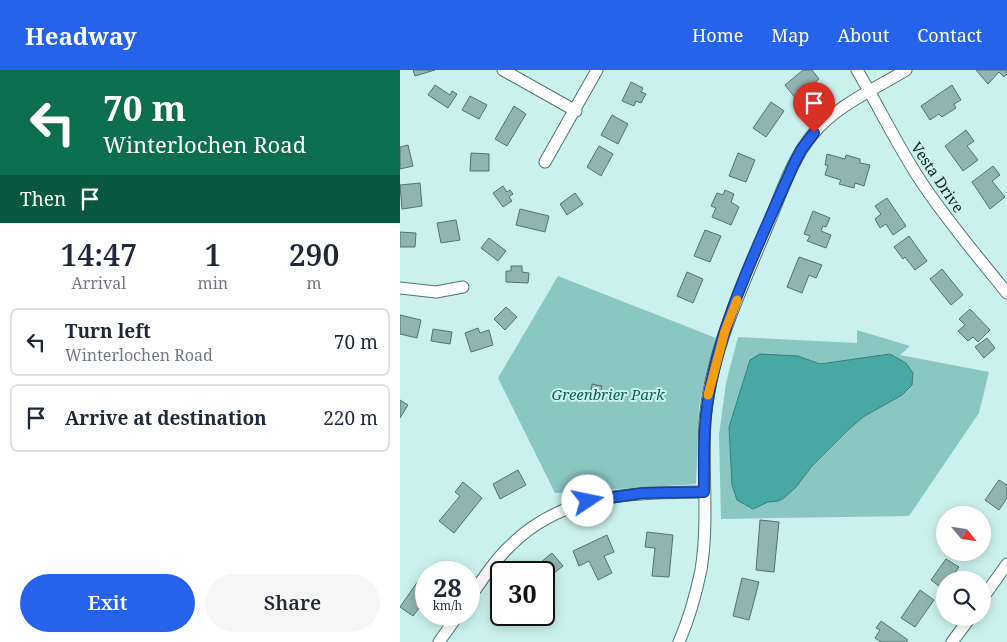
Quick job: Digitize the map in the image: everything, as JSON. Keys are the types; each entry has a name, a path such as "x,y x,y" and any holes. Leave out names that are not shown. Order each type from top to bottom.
{"street":[{"path":"503,70 576,111"},
{"path":"545,162 576,111 597,70"},
{"name":"Vesta Drive","path":"857,70 922,183 960,235 1007,293"},
{"path":"679,642 688,619 701,569 704,443 709,394 725,331 737,299 801,150 828,119 906,70"},
{"path":"400,288 436,292 463,287"},
{"path":"480,583 490,568 512,544 541,521 560,511 588,501 611,496 643,493 704,492"},
{"path":"991,586 1007,564"},
{"path":"439,642 450,626"},
{"path":"952,642 964,626"}],"green space":[{"name":"Greenbrier Park","path":"558,276 716,338 706,372 699,407 696,484 555,493 498,378"},
{"path":"857,330 910,346 900,355 989,372 979,413 909,516 721,519 719,435 726,383 738,337 857,343"}],"shaded area":[{"path":"760,354 798,356 820,364 890,354 906,363 913,373 912,385 902,395 863,417 812,466 796,487 784,498 768,502 753,509 737,500 732,485 729,427 750,360"}],"building":[{"path":"413,70 435,70 415,76"},
{"path":"803,70 812,70 819,79 796,99 785,85"},
{"path":"976,70 1007,70 1007,73 1004,77 999,72 988,84"},
{"path":"631,82 643,88 641,92 646,94 641,103 636,101 634,106 622,101"},
{"path":"435,85 450,95 452,91 457,94 448,108 428,95"},
{"path":"952,85 961,100 954,104 956,108 942,117 939,114 930,120 921,106"},
{"path":"470,96 487,105 479,119 462,110"},
{"path":"771,102 784,111 766,137 753,128"},
{"path":"514,106 526,114 507,146 495,139"},
{"path":"612,115 628,124 618,144 601,135"},
{"path":"966,130 974,141 967,146 978,160 963,171 945,146"},
{"path":"408,145 413,166 400,169 400,147"},
{"path":"599,146 613,154 601,176 587,167"},
{"path":"471,153 489,154 489,171 470,171"},
{"path":"738,153 755,160 746,182 729,176"},
{"path":"827,154 845,159 846,155 860,159 860,163 870,165 864,186 855,183 854,188 839,184 841,180 825,175 828,165 825,165"},
{"path":"993,166 1000,175 992,181 1005,197 990,209 972,182"},
{"path":"420,183 422,206 402,209 400,185"},
{"path":"503,186 507,192 510,190 513,194 509,197 512,201 503,207 493,193"},
{"path":"725,190 734,194 731,202 739,207 731,225 712,217 716,208 711,206 717,193 723,195"},
{"path":"575,193 583,204 567,215 560,204"},
{"path":"887,198 906,226 893,235 886,224 880,228 875,219 881,214 875,206"},
{"path":"520,209 549,216 545,232 516,225"},
{"path":"813,211 830,218 826,227 823,226 821,231 831,235 826,248 807,241 810,236 804,234"},
{"path":"456,220 460,240 441,243 437,223"},
{"path":"705,230 721,236 710,262 694,256"},
{"path":"400,232 416,233 415,247 400,247"},
{"path":"909,236 927,261 915,270 894,247"},
{"path":"489,238 506,251 498,261 481,248"},
{"path":"799,257 822,265 816,278 809,275 802,293 787,287"},
{"path":"511,266 522,266 522,272 529,273 528,283 506,282 506,271 511,271"},
{"path":"942,269 963,295 951,305 930,279"},
{"path":"687,272 703,279 693,303 677,296"},
{"path":"506,307 517,317 505,330 494,319"},
{"path":"970,309 990,330 978,342 973,337 968,341 958,331 965,325 959,319"},
{"path":"400,315 421,320 417,338 400,334"},
{"path":"478,328 480,333 489,330 493,345 471,352 465,333"},
{"path":"433,329 452,332 450,344 431,341"},
{"path":"987,338 995,348 984,358 975,347"},
{"path":"592,384 602,386 599,399 590,398"},
{"path":"400,400 408,405 400,418"},
{"path":"518,470 526,485 500,499 493,484"},
{"path":"999,480 1007,485 1007,498 999,510 985,500"},
{"path":"463,482 482,498 454,533 439,521 460,496 455,492"},
{"path":"760,520 779,522 774,572 756,570"},
{"path":"647,532 673,535 669,577 652,576 655,548 645,547"},
{"path":"607,535 614,552 604,556 612,573 598,580 589,561 579,566 573,551"},
{"path":"552,553 563,566 555,572 555,561 542,561"},
{"path":"945,561 949,561 959,567 956,571 937,571"},
{"path":"936,573 936,584 931,580"},
{"path":"742,578 759,582 749,620 733,616"},
{"path":"415,585 415,613 413,616 400,607"},
{"path":"920,590 934,600 915,627 901,618"},
{"path":"881,621 908,640 906,642 881,642 875,638 880,630 876,628"}],"slow traffic":[{"path":"708,395 725,331 737,300"}],"route":[{"path":"588,501 611,496 643,493 704,492 706,414 713,375 725,331 793,166 801,150 814,133"}]}
